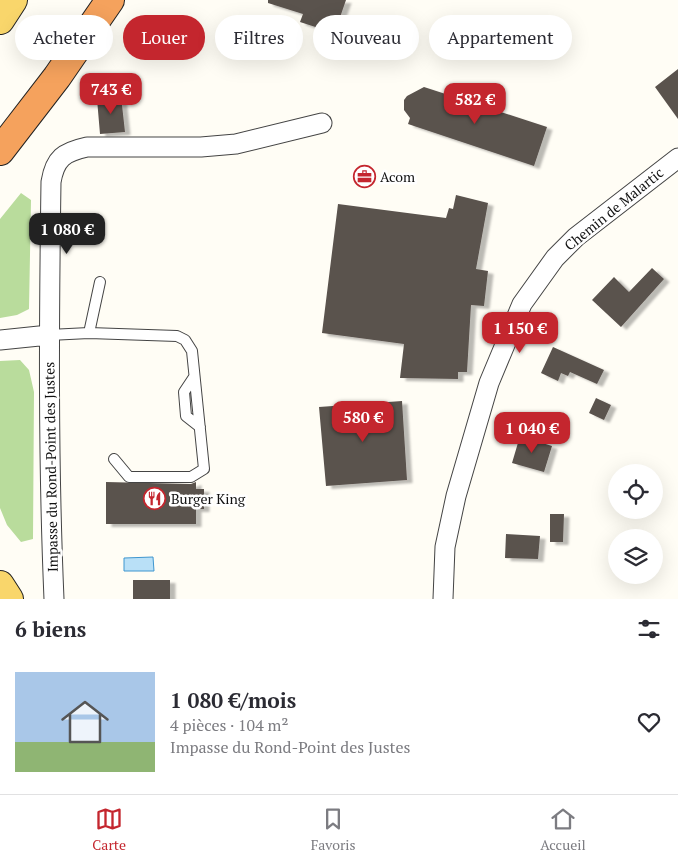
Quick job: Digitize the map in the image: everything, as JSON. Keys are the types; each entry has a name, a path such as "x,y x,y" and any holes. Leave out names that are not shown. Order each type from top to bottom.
{"highway":[{"path":"0,151 57,77 110,0"}],"main road":[{"path":"0,20 13,0"},
{"path":"0,585 9,599"}],"street":[{"name":"Impasse du Rond-Point des Justes","path":"54,599 51,526 49,334 51,182 53,170 60,158 70,151 87,147 201,147 236,144 322,123"},
{"name":"Chemin de Malartic","path":"442,599 445,548 456,496 489,383 522,304 555,258 576,237 678,158"},
{"path":"0,340 49,334"}],"lane":[{"path":"89,333 100,282"},
{"path":"49,334 89,333 177,336 185,340 192,351 204,470 191,477 129,477 114,459"}],"green space":[{"path":"21,193 31,200 29,309 17,315 0,318 0,219"},
{"path":"20,360 29,370 34,392 33,539 21,542 7,525 0,508 0,361"}],"water":[{"path":"153,557 154,571 124,571 124,558"}],"building":[{"path":"268,0 346,0 341,15 313,15 313,26 303,23 303,14 268,3"},
{"path":"678,69 678,119 655,87"},
{"path":"424,87 547,127 534,166 408,124 410,118 404,110 404,100 407,96"},
{"path":"121,96 125,132 100,134 97,99"},
{"path":"456,195 488,203 476,269 488,271 484,306 471,305 467,372 458,372 458,379 400,378 404,344 322,333 338,204 446,218 449,208 453,209"},
{"path":"652,268 664,279 621,327 592,300 614,277 629,292"},
{"path":"553,347 604,370 597,384 570,372 568,376 561,373 558,381 541,373"},
{"path":"596,398 611,405 604,420 589,413"},
{"path":"402,401 407,480 326,486 319,407"},
{"path":"520,436 552,446 544,472 512,463"},
{"name":"Burger King","path":"106,482 191,484 196,482 196,489 204,489 204,509 196,509 196,524 106,524"},
{"path":"550,514 564,514 563,542 550,542"},
{"path":"506,534 540,536 538,559 505,558"},
{"path":"133,580 170,580 170,599 133,599"}],"place":[{"name":"Acom","path":"364,177"},
{"name":"Burger King","path":"155,499"}]}
